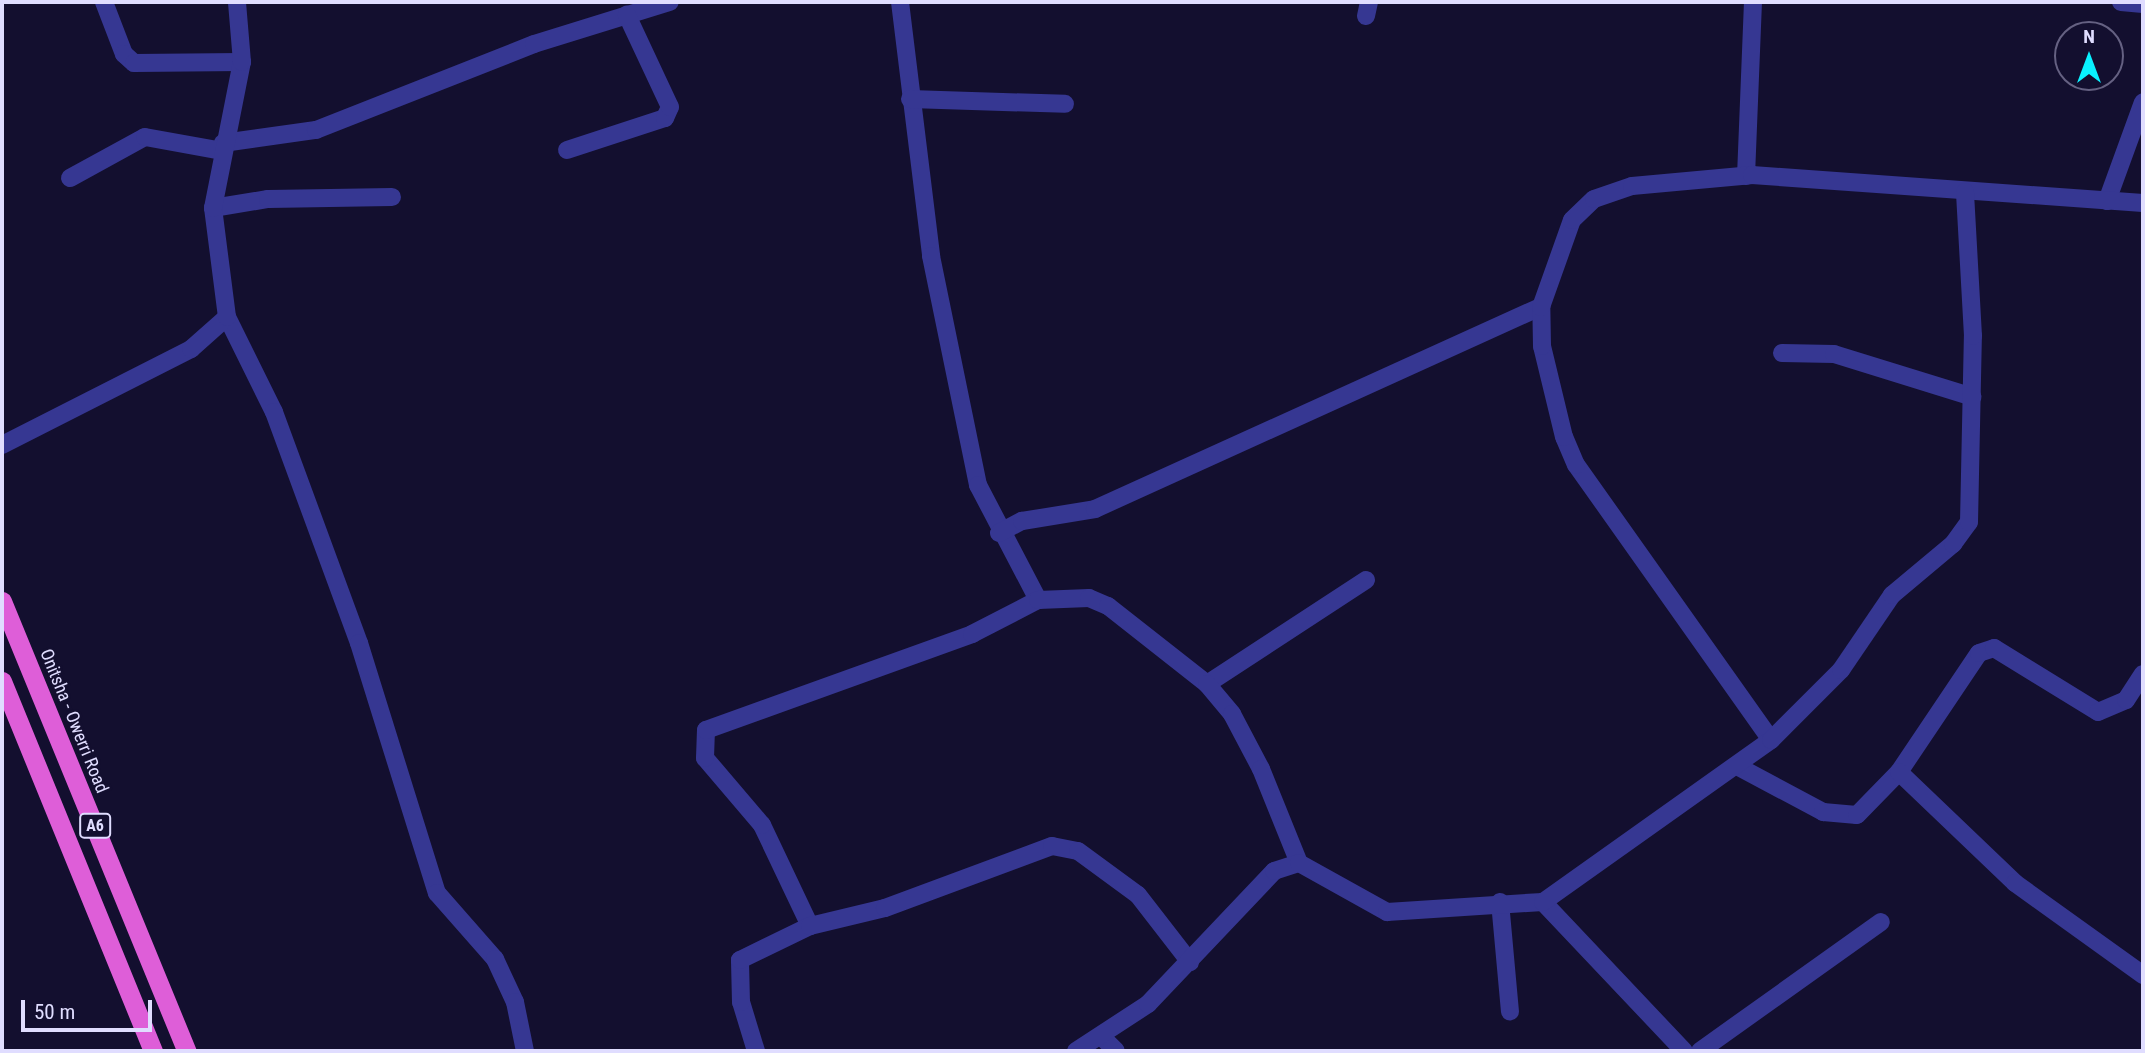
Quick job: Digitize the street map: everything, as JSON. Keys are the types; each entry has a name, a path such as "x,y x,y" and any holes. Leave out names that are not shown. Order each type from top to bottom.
{"highway":[{"name":"Onitsha - Owerri Road","path":"2,601 187,1051"},
{"name":"A6","path":"2,681 153,1051"}],"street":[{"path":"104,2 124,54 134,63 242,62"},
{"path":"237,2 242,62 222,147 213,208 227,317 274,412 359,643 438,893 495,959 515,1002 525,1051"},
{"path":"70,178 145,137 222,147 316,130 627,15 670,2"},
{"path":"900,2 931,256 978,485 999,533 1038,600"},
{"path":"1746,176 1753,2"},
{"path":"2121,2 2143,4"},
{"path":"567,149 665,118 670,107 627,15"},
{"path":"910,99 1065,104"},
{"path":"2108,201 2143,102"},
{"path":"1771,740 1576,465 1550,387 1541,307 1559,245 1594,199 1670,181 1746,176 2143,203"},
{"path":"810,926 762,825 705,758 706,730 972,634 1038,600 1089,598 1108,606 1207,684 1249,747 1299,863 1387,912 1543,901 1771,740 1841,670 1892,594 1953,544 1969,522 1973,397 1965,192"},
{"path":"213,208 268,199 392,197"},
{"path":"999,533 1022,521 1095,509 1541,307"},
{"path":"2,444 191,349 227,317"},
{"path":"1782,353 1834,354 1973,397"},
{"path":"1207,684 1366,580"},
{"path":"1737,766 1837,817 1857,815 1899,772 1979,653 1994,648 2098,712 2126,700 2143,674"},
{"path":"1899,772 2015,883 2143,975"},
{"path":"756,1051 741,1002 740,960 810,926 885,908 1062,844 1138,895 1190,962"},
{"path":"1076,1051 1103,1038 1190,962 1274,871 1299,863"},
{"path":"1543,901 1684,1051"},
{"path":"1500,902 1510,1012"},
{"path":"1700,1051 1881,922"},
{"path":"1103,1038 1116,1051"}]}
